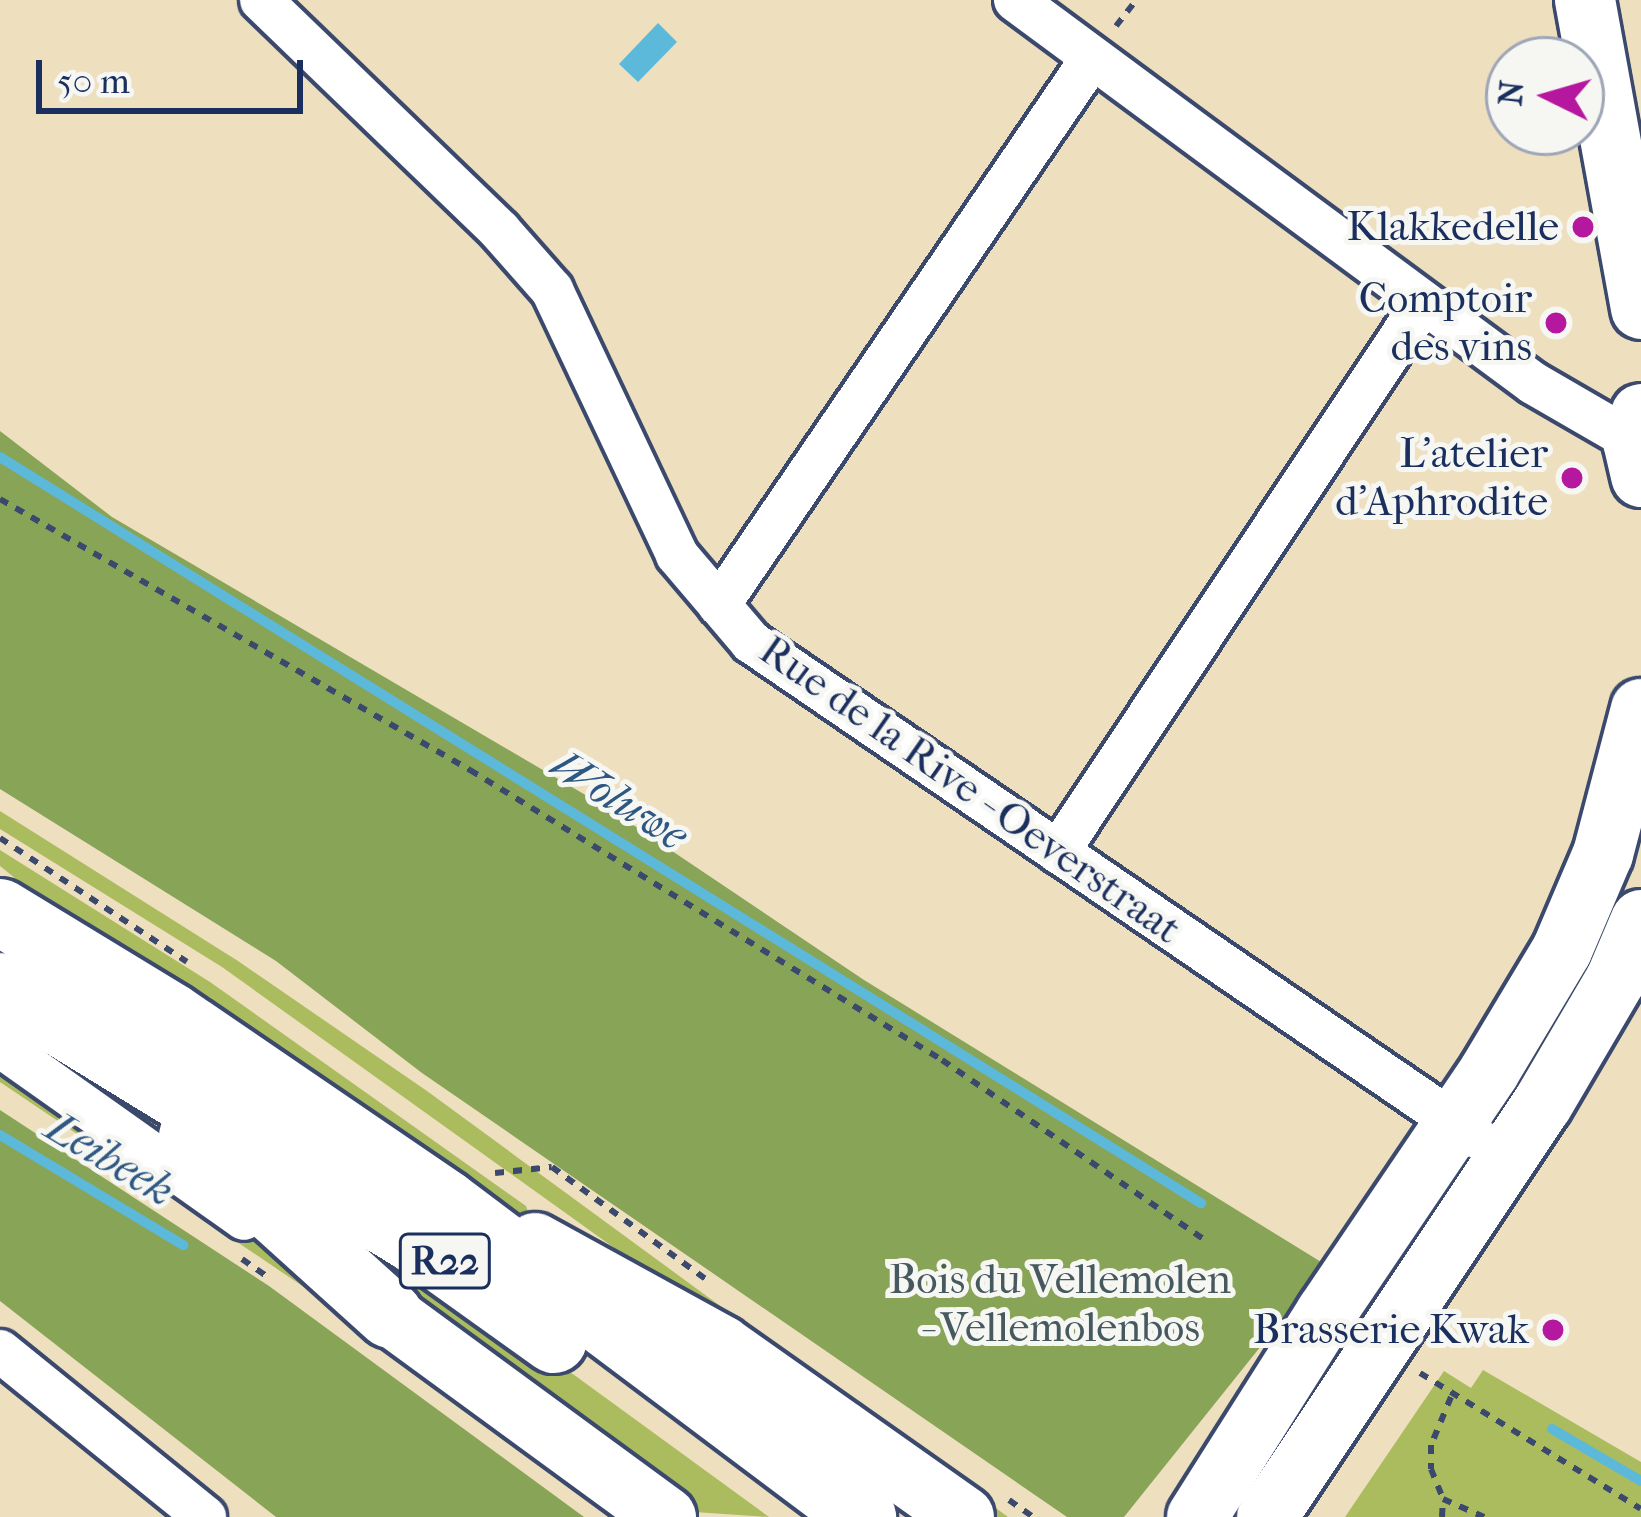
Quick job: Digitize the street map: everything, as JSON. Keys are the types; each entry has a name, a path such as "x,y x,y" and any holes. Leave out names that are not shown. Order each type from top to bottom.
{"highway":[{"name":"R22","path":"0,912 472,1189 863,1517"},
{"name":"R22","path":"0,986 410,1237 800,1517"},
{"path":"74,1029 390,1315"}],"main road":[{"path":"1585,0 1641,309"},
{"path":"1197,1517 1562,950 1603,854 1641,709"},
{"path":"1267,1517 1506,1159 1616,979 1641,920"},
{"path":"472,1189 514,1232 722,1346 954,1513"},
{"path":"390,1315 667,1517"}],"street":[{"name":"Rue de la Rive - Oeverstraat","path":"261,0 500,231 552,290 677,555 752,642 1506,1159"},
{"path":"1015,0 1533,383 1638,444"},
{"path":"719,605 1092,58"},
{"path":"1058,852 1423,303"},
{"path":"0,1046 312,1268 390,1315"},
{"path":"0,1351 205,1517"}],"path":[{"path":"0,499 551,819 942,1060 1205,1240"},
{"path":"472,1189 552,1167"},
{"path":"1417,1371 1451,1397 1641,1509"},
{"path":"1442,1517 1444,1499 1431,1469 1431,1445 1451,1397"},
{"path":"1444,1499 1484,1517"}],"green space":[{"name":"Bois du Vellemolen - Vellemolenbos","path":"0,431 112,517 611,810 864,980 1326,1265 1124,1517 1067,1517 422,1073 276,961 0,789"},
{"path":"0,811 238,961 427,1091 1008,1517 990,1517 222,967 0,829"},
{"path":"0,850 210,982 526,1206 530,1217 523,1219 451,1177 193,992 21,883 0,866"},
{"path":"0,1072 337,1298 332,1306 0,1082"},
{"path":"0,1110 269,1286 584,1517 276,1517 0,1301"},
{"path":"250,1165 485,1310 769,1517 694,1512 401,1301"},
{"path":"1483,1370 1641,1462 1641,1517 1345,1517 1444,1371 1471,1388"}],"water":[{"path":"658,23 677,42 638,82 619,64"}],"waterway":[{"name":"Woluwe","path":"0,457 1201,1203"},
{"name":"Leibeek","path":"0,1135 183,1245"},
{"name":"Woluwe","path":"1552,1429 1641,1481"}],"place":[{"name":"Klakkedelle","path":"1583,227"},
{"name":"Comptoir des vins","path":"1556,323"},
{"name":"L'atelier d'Aphrodite","path":"1572,478"},
{"name":"Brasserie Kwak","path":"1553,1330"}]}
